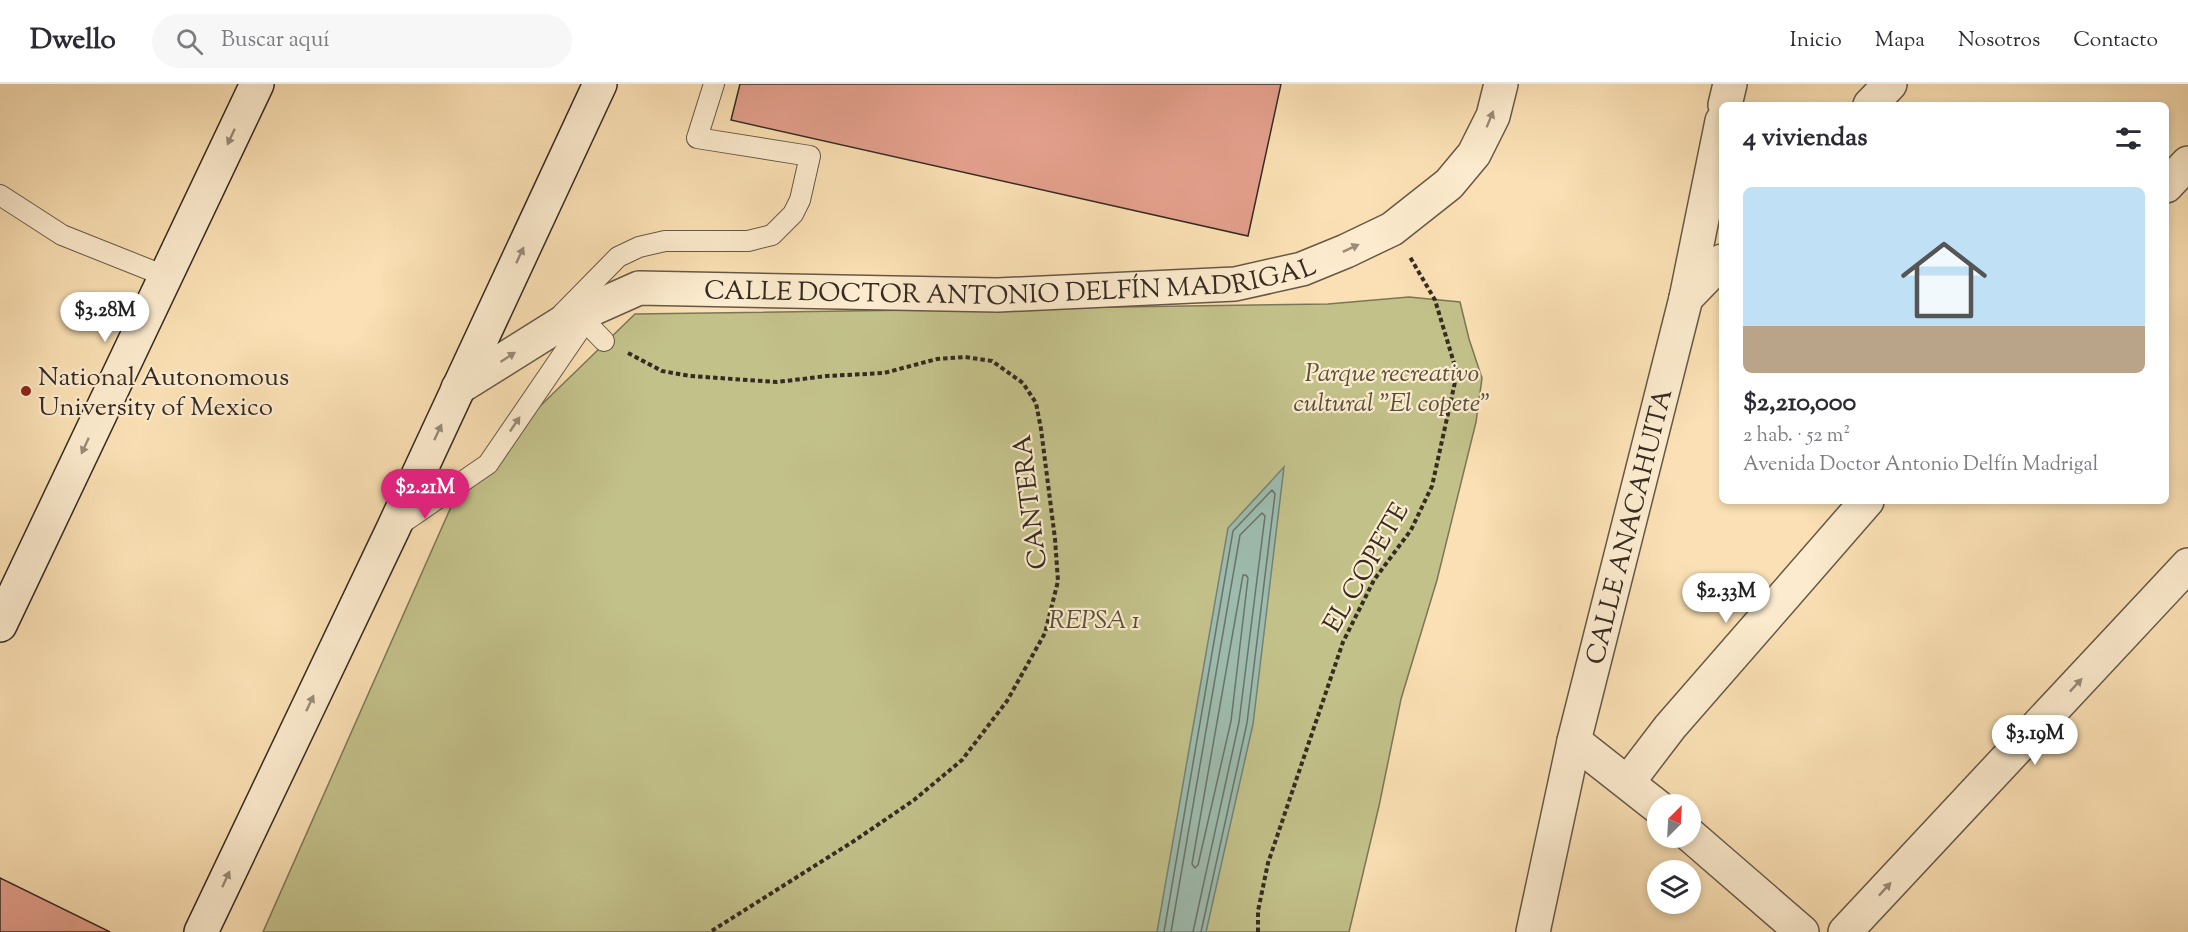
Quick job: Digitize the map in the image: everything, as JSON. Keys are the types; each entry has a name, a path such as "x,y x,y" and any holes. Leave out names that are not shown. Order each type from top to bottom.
{"street":[{"path":"0,625 257,84"},
{"path":"201,932 393,529 600,84"},
{"name":"CALLE DOCTOR ANTONIO DELFÍN MADRIGAL","path":"458,388 542,335 582,319 639,288 998,295 1235,284 1302,269 1392,229 1449,184 1474,154 1493,116 1501,84"},
{"path":"1726,102 1730,84"},
{"path":"1873,102 1890,84"},
{"name":"CALLE ANACAHUITA","path":"1533,932 1574,741 1686,298 1719,136"},
{"path":"2169,183 2188,163"},
{"path":"1686,298 1719,264"},
{"path":"1628,782 1670,727 1864,504"},
{"path":"1845,932 2188,565"},
{"path":"1574,741 1647,798"},
{"path":"1701,845 1802,932"}],"lane":[{"path":"542,335 618,257 639,247 665,241 748,241 772,235 793,214 800,200 810,156 697,138 714,84"},
{"path":"0,195 62,235 165,276"},
{"path":"393,529 488,464 582,319 604,341"}],"path":[{"name":"EL COPETE","path":"1258,932 1258,911 1268,863 1339,652 1374,580 1410,530 1432,486 1457,373 1428,284 1392,229"},
{"name":"CANTERA","path":"604,341 663,371 690,376 777,382 884,373 937,359 965,357 992,361 1023,383 1036,403 1041,429 1058,581 1045,633 1007,701 962,760 914,800 854,841 710,932"}],"green space":[{"name":"REPSA 1","path":"1409,297 1460,302 1482,378 1476,422 1437,580 1401,699 1379,806 1349,932 263,932 462,482 635,314 1328,304"}],"water":[{"path":"1284,467 1253,724 1206,932 1157,932 1228,528"}],"building":[{"path":"740,84 1281,84 1248,236 731,120"},
{"path":"0,878 110,932 0,932"}],"place":[{"name":"National Autonomous University of Mexico","path":"26,391"}],"park label":[{"name":"Parque recreativo cultural \"El copete\"","path":"1392,387"}]}
